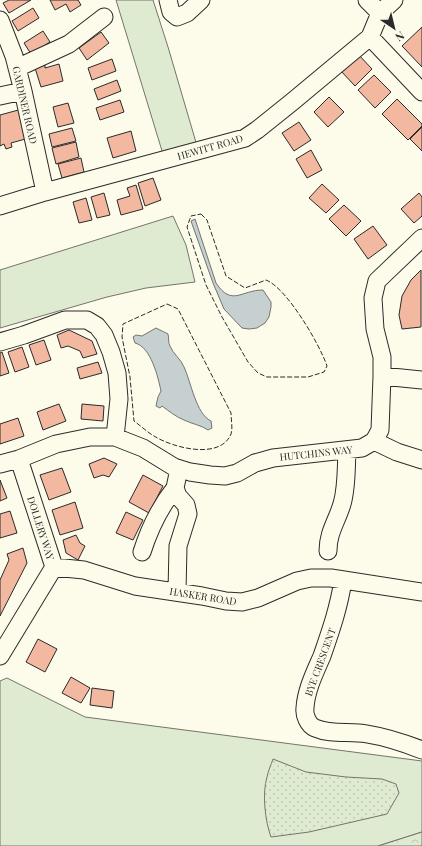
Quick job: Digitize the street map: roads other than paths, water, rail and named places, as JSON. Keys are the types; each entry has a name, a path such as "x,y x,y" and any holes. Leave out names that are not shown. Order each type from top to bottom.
{"street":[{"path":"168,0 171,12 177,17 187,13 201,0"},
{"path":"367,0 380,13"},
{"name":"HEWITT ROAD","path":"0,206 45,192 245,138 257,130 370,37 380,13 394,0"},
{"path":"17,68 70,44 104,17"},
{"name":"GARDINER ROAD","path":"0,20 17,68 45,192"},
{"path":"370,37 422,92"},
{"path":"0,96 23,91"},
{"path":"422,238 377,281 373,298 376,329 382,357 380,430 374,441 397,452 422,460"},
{"path":"0,342 65,320 87,320 96,326 104,335 117,373 119,398 115,437"},
{"path":"382,384 422,380"},
{"name":"HUTCHINS WAY","path":"0,464 19,459 56,444 90,437 115,437 143,448 174,467 197,474 225,476 237,473 255,463 273,458 362,448 374,441"},
{"path":"328,551 329,538 343,500 347,450"},
{"name":"DOLLERY WAY","path":"0,656 54,567 19,459"},
{"path":"142,552 148,534 167,498 175,488 180,469"},
{"path":"175,488 176,493 186,505 188,514 178,546 177,592"},
{"name":"HASKER ROAD","path":"54,567 84,570 135,586 226,601 242,602 258,598 297,581 311,578 343,580 422,592"},
{"name":"BYE CRESCENT","path":"343,580 339,604 332,628 307,696 305,710 306,718 314,728 330,732 365,734 386,738 422,750"}]}
